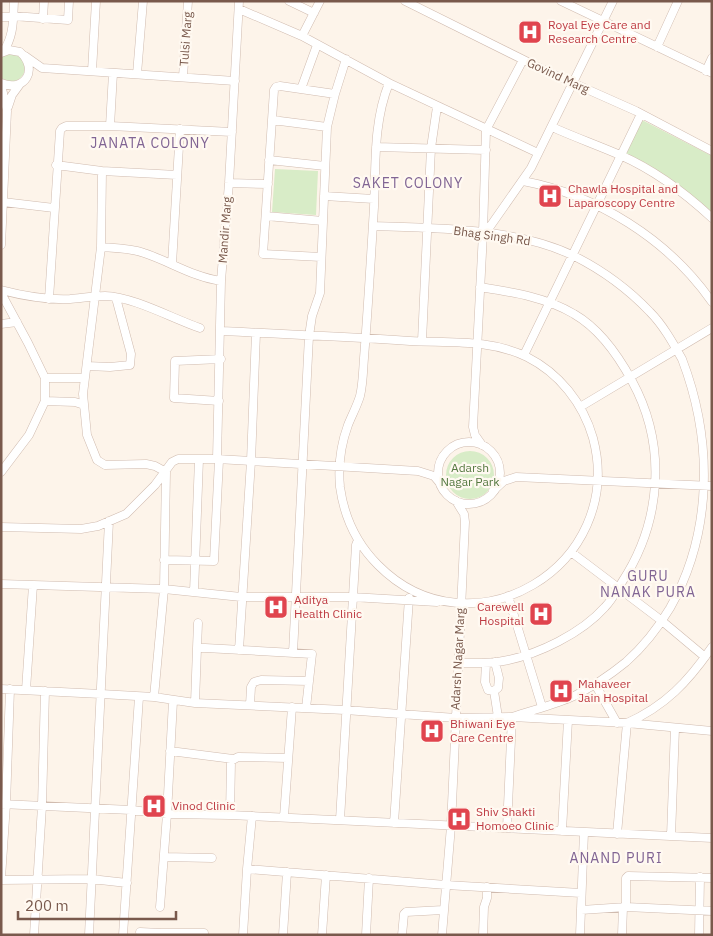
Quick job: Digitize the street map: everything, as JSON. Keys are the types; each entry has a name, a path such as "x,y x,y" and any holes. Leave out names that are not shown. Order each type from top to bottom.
{"street":[{"path":"2,53 9,43 12,32 14,1"},
{"path":"43,19 44,1"},
{"path":"1,17 68,20 69,1"},
{"path":"92,71 96,1"},
{"path":"137,74 143,1"},
{"name":"Tulsi Marg","path":"183,77 188,1"},
{"path":"289,1 314,13"},
{"path":"302,36 320,1"},
{"name":"Govind Marg","path":"405,1 523,60 641,114 712,151"},
{"path":"562,1 709,72 712,58"},
{"path":"483,233 489,228 523,181 574,84 613,1"},
{"path":"657,47 678,1"},
{"path":"238,3 389,83 538,153"},
{"name":"Mandir Marg","path":"195,561 214,561 222,281 238,3"},
{"path":"1,246 4,131 7,111 12,95 23,81 29,68 23,54 15,43 12,32"},
{"path":"301,89 317,45"},
{"path":"2,53 9,50 23,54 42,68 234,81"},
{"path":"293,653 309,336 312,316 320,293 327,127 346,59"},
{"path":"482,445 475,435 473,427 483,233 486,130 523,60"},
{"path":"7,111 1,84 14,86 42,68"},
{"path":"110,126 113,73"},
{"path":"389,83 379,115 366,338 360,394 343,441 340,466 342,501 358,540 380,567 412,589 431,597 461,602"},
{"path":"321,258 263,254 274,90 280,86 335,94"},
{"path":"422,341 430,148 437,106"},
{"path":"524,355 641,114"},
{"path":"272,120 327,127"},
{"path":"49,298 56,165 62,128 66,126 110,126 232,132"},
{"path":"552,127 621,155 661,178 690,198 712,218"},
{"path":"172,264 180,129"},
{"path":"376,147 486,150"},
{"path":"269,160 325,166"},
{"path":"56,165 102,171 177,175"},
{"path":"102,171 101,247 85,378 84,405 87,435 97,460 105,465 155,466 166,472"},
{"path":"523,181 546,185 571,193 597,205 639,230 658,244 693,277 712,302"},
{"path":"229,183 268,184"},
{"path":"324,196 374,199"},
{"path":"3,202 54,208"},
{"path":"266,216 323,220"},
{"name":"Bhag Singh Rd","path":"373,226 426,228 512,237 543,244 573,256 592,266 651,312 677,349 698,393 711,452 712,486 709,515 692,570 662,621 646,642 626,662 595,684 573,696 512,716"},
{"path":"101,247 142,252 189,273 207,279 222,281"},
{"path":"458,663 504,661 526,654 550,645 590,621 606,606 641,549 654,502 656,484 655,449 648,415 621,360 596,331 574,314 550,302 507,291 480,287"},
{"path":"1,292 39,298 68,299 106,296 144,305 200,328"},
{"path":"1,292 45,378 45,401 29,436 1,472"},
{"path":"87,366 110,367 130,365 131,354 116,298"},
{"path":"1,324 17,322"},
{"path":"580,407 712,328"},
{"path":"1,584 164,589 242,597 352,597 408,601 483,602 508,596 534,585 550,574 571,552 582,536 594,504 598,481 596,449 591,431 580,407 566,387 540,364 524,355 496,346 477,344 221,331"},
{"path":"239,650 251,461 256,333"},
{"path":"219,401 174,398 175,361 221,360"},
{"path":"45,378 85,378"},
{"path":"45,401 75,402 84,405"},
{"path":"418,471 434,467 448,449 462,442 469,435 473,427"},
{"path":"462,442 474,442 482,445 492,452 506,472 516,477"},
{"path":"1,527 81,529 98,526 126,514 166,472 172,462 178,459 218,459 418,471 434,476 445,493 456,501 468,504 481,501"},
{"path":"194,592 199,459"},
{"path":"439,482 438,470 440,461"},
{"path":"493,491 499,476 498,462"},
{"path":"154,697 164,589 166,472"},
{"path":"465,522 472,509 481,501 504,481 516,477 712,486"},
{"path":"456,501 464,514 465,522"},
{"path":"88,935 109,521"},
{"name":"Adarsh Nagar Marg","path":"442,935 451,826 465,522"},
{"path":"340,820 352,597 358,540"},
{"path":"571,552 662,621 705,657"},
{"path":"164,560 195,561"},
{"path":"26,690 33,585"},
{"path":"394,823 408,601 412,589"},
{"path":"508,596 542,707"},
{"path":"195,703 198,623"},
{"path":"627,724 644,716 663,703 686,682 712,647"},
{"path":"197,648 312,654 306,708"},
{"path":"494,691 498,688 499,684 495,662"},
{"path":"486,663 486,686 488,690 494,691"},
{"path":"250,706 251,687 254,682 261,680 309,681"},
{"path":"595,684 617,723"},
{"path":"127,883 91,879 1,879 5,689 154,697 195,703 345,710 456,718 512,716 712,731"},
{"path":"34,935 42,806 46,691"},
{"path":"494,691 498,717"},
{"path":"123,935 139,697"},
{"path":"160,907 173,700"},
{"path":"284,817 292,707"},
{"path":"507,828 512,716"},
{"path":"562,831 568,720"},
{"path":"617,834 627,724"},
{"path":"671,836 675,728"},
{"path":"170,751 233,759 238,757 288,758"},
{"path":"230,815 231,761 233,759"},
{"path":"4,804 131,810 167,814 284,817 712,838"},
{"path":"243,935 252,816"},
{"path":"580,935 584,832"},
{"path":"164,857 212,858"},
{"path":"247,869 446,885 581,893"},
{"path":"284,935 287,872"},
{"path":"322,935 326,875"},
{"path":"622,935 626,878 628,876 712,878"},
{"path":"698,935 700,877"},
{"path":"366,935 368,878"},
{"path":"483,935 487,887"},
{"path":"581,910 624,907 712,910"},
{"path":"402,935 404,914 406,912 443,910"},
{"path":"140,932 161,934 204,933 204,935"}],"green space":[{"path":"7,53 17,55 23,60 25,66 21,77 16,81 1,78 1,57"},
{"path":"642,120 712,156 712,215 624,154"},
{"path":"275,169 318,171 316,215 272,212"},
{"name":"Adarsh Nagar Park","path":"470,451 479,453 487,458 492,466 494,475 492,484 487,492 479,497 470,499 461,497 453,492 448,484 446,475 448,466 453,458 461,453"}],"place":[{"name":"Royal Eye Care and Research Centre","path":"530,32"},
{"name":"Chawla Hospital and Laparoscopy Centre","path":"550,196"},
{"name":"Aditya Health Clinic","path":"276,607"},
{"name":"Carewell Hospital","path":"541,614"},
{"name":"Mahaveer Jain Hospital","path":"561,691"},
{"name":"Bhiwani Eye Care Centre","path":"432,731"},
{"name":"Vinod Clinic","path":"154,806"},
{"name":"Shiv Shakti Homoeo Clinic","path":"459,819"}],"district":[{"name":"JANATA COLONY","path":"150,143"},
{"name":"SAKET COLONY","path":"408,183"},
{"name":"GURU NANAK PURA","path":"648,584"},
{"name":"ANAND PURI","path":"616,858"}]}
